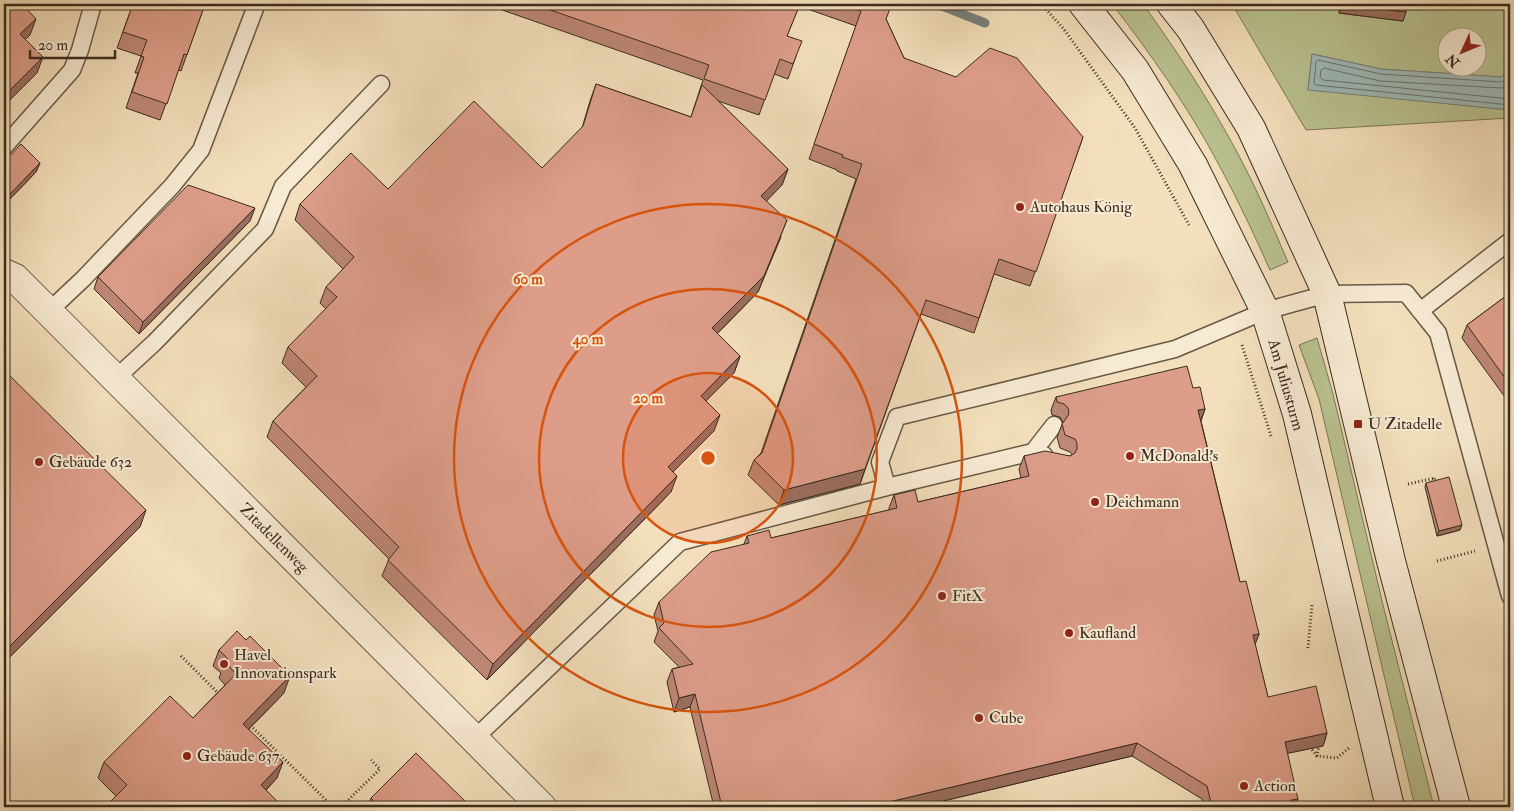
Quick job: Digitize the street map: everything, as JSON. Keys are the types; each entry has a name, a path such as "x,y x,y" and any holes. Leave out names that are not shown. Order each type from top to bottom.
{"main road":[{"name":"Am Juliusturm","path":"1084,4 1135,70 1193,165 1264,311 1296,414 1390,807"},
{"path":"1171,4 1190,28 1251,128 1327,294 1390,561 1456,807"},
{"name":"Zitadellenweg","path":"4,273 14,278 542,807"}],"lane":[{"path":"4,147 72,70 94,4"},
{"path":"48,312 84,279 172,186 202,150 256,6"},
{"path":"115,379 154,343 265,229 283,186 381,84"},
{"path":"1420,311 1510,241"},
{"path":"887,487 880,462 897,417 1175,349 1264,311 1327,294 1406,293 1438,333 1510,596"},
{"path":"1033,452 1054,426"},
{"path":"474,739 680,542 887,487 1033,452 1055,458"}],"path":[{"path":"1430,486 1435,478"},
{"path":"1408,484 1435,478 1443,483"},
{"path":"1437,561 1497,546"},
{"path":"181,656 222,697"},
{"path":"243,718 333,807"},
{"path":"1317,756 1319,744"},
{"path":"1310,747 1317,756 1337,758 1352,746"},
{"path":"341,807 380,769 372,760"}],"green space":[{"path":"1112,4 1143,4 1168,40 1204,95 1237,152 1288,262 1270,270 1232,189 1182,101"},
{"path":"1232,4 1505,4 1510,12 1510,67 1501,77 1486,76 1486,28 1436,28 1436,73 1381,69 1312,54 1308,89 1510,110 1510,118 1306,130"},
{"path":"1317,338 1333,394 1383,605 1434,807 1415,807 1319,399 1299,345"}],"water":[{"path":"1312,54 1381,69 1436,73 1436,78 1501,77 1510,67 1510,110 1308,90"}],"building":[{"path":"4,4 22,4 36,19 20,34 43,57 4,96"},
{"path":"133,4 205,4 187,55 184,54 167,104 132,92 144,57 141,56 147,40 123,32"},
{"path":"533,4 800,4 787,36 802,41 793,64 780,59 765,100 704,79 709,65"},
{"path":"841,4 885,4 891,6 886,19 904,58 956,77 990,48 1017,58 1083,137 1036,272 999,259 979,318 926,300 865,469 784,490 754,460 762,453 862,164 814,144 861,11"},
{"path":"1342,4 1407,4 1406,12"},
{"path":"596,84 691,117 702,85 788,169 761,196 787,220 764,276 712,328 740,356 701,396 720,415 668,467 677,476 493,664 388,560 399,547 273,421 317,376 288,347 337,297 326,287 354,257 300,204 351,153 388,189 474,101 542,168 583,126"},
{"path":"21,144 40,163 10,194 4,188 4,162"},
{"path":"188,185 255,208 143,322 98,277"},
{"path":"1510,293 1510,385 1467,325"},
{"path":"1187,366 1193,388 1200,387 1205,409 1198,410 1240,582 1246,581 1259,634 1253,635 1268,697 1316,686 1327,733 1285,742 1298,799 1291,800 1293,807 1212,807 1207,786 1137,743 868,807 722,807 695,694 679,698 672,669 693,664 659,628 664,623 659,602 711,552 749,543 747,536 769,530 771,538 897,508 894,495 915,490 918,502 1029,476 1024,456 1045,451 1070,456 1077,449 1075,439 1065,435 1062,424 1069,414 1068,408 1064,404 1057,402 1056,397"},
{"name":"Gebäude 632","path":"4,370 146,510 4,652"},
{"path":"1449,477 1462,525 1439,531 1426,483"},
{"name":"Gebäude 637","path":"237,631 246,640 250,636 290,676 243,724 283,762 261,785 283,807 105,807 127,785 104,762 170,696 193,718 236,674 225,662 228,659 219,650"},
{"path":"416,753 471,807 380,807 371,798"}],"waterway":[{"path":"937,4 985,23"}],"place":[{"name":"Autohaus König","path":"1020,207"},
{"name":"U Zitadelle","path":"1358,424"},
{"name":"McDonald's","path":"1130,456"},
{"name":"Gebäude 632","path":"39,462"},
{"name":"Deichmann","path":"1095,502"},
{"name":"FitX","path":"942,596"},
{"name":"Kaufland","path":"1069,633"},
{"name":"Havel Innovationspark","path":"224,664"},
{"name":"Cube","path":"979,718"},
{"name":"Gebäude 637","path":"187,756"},
{"name":"Action","path":"1244,786"}]}
